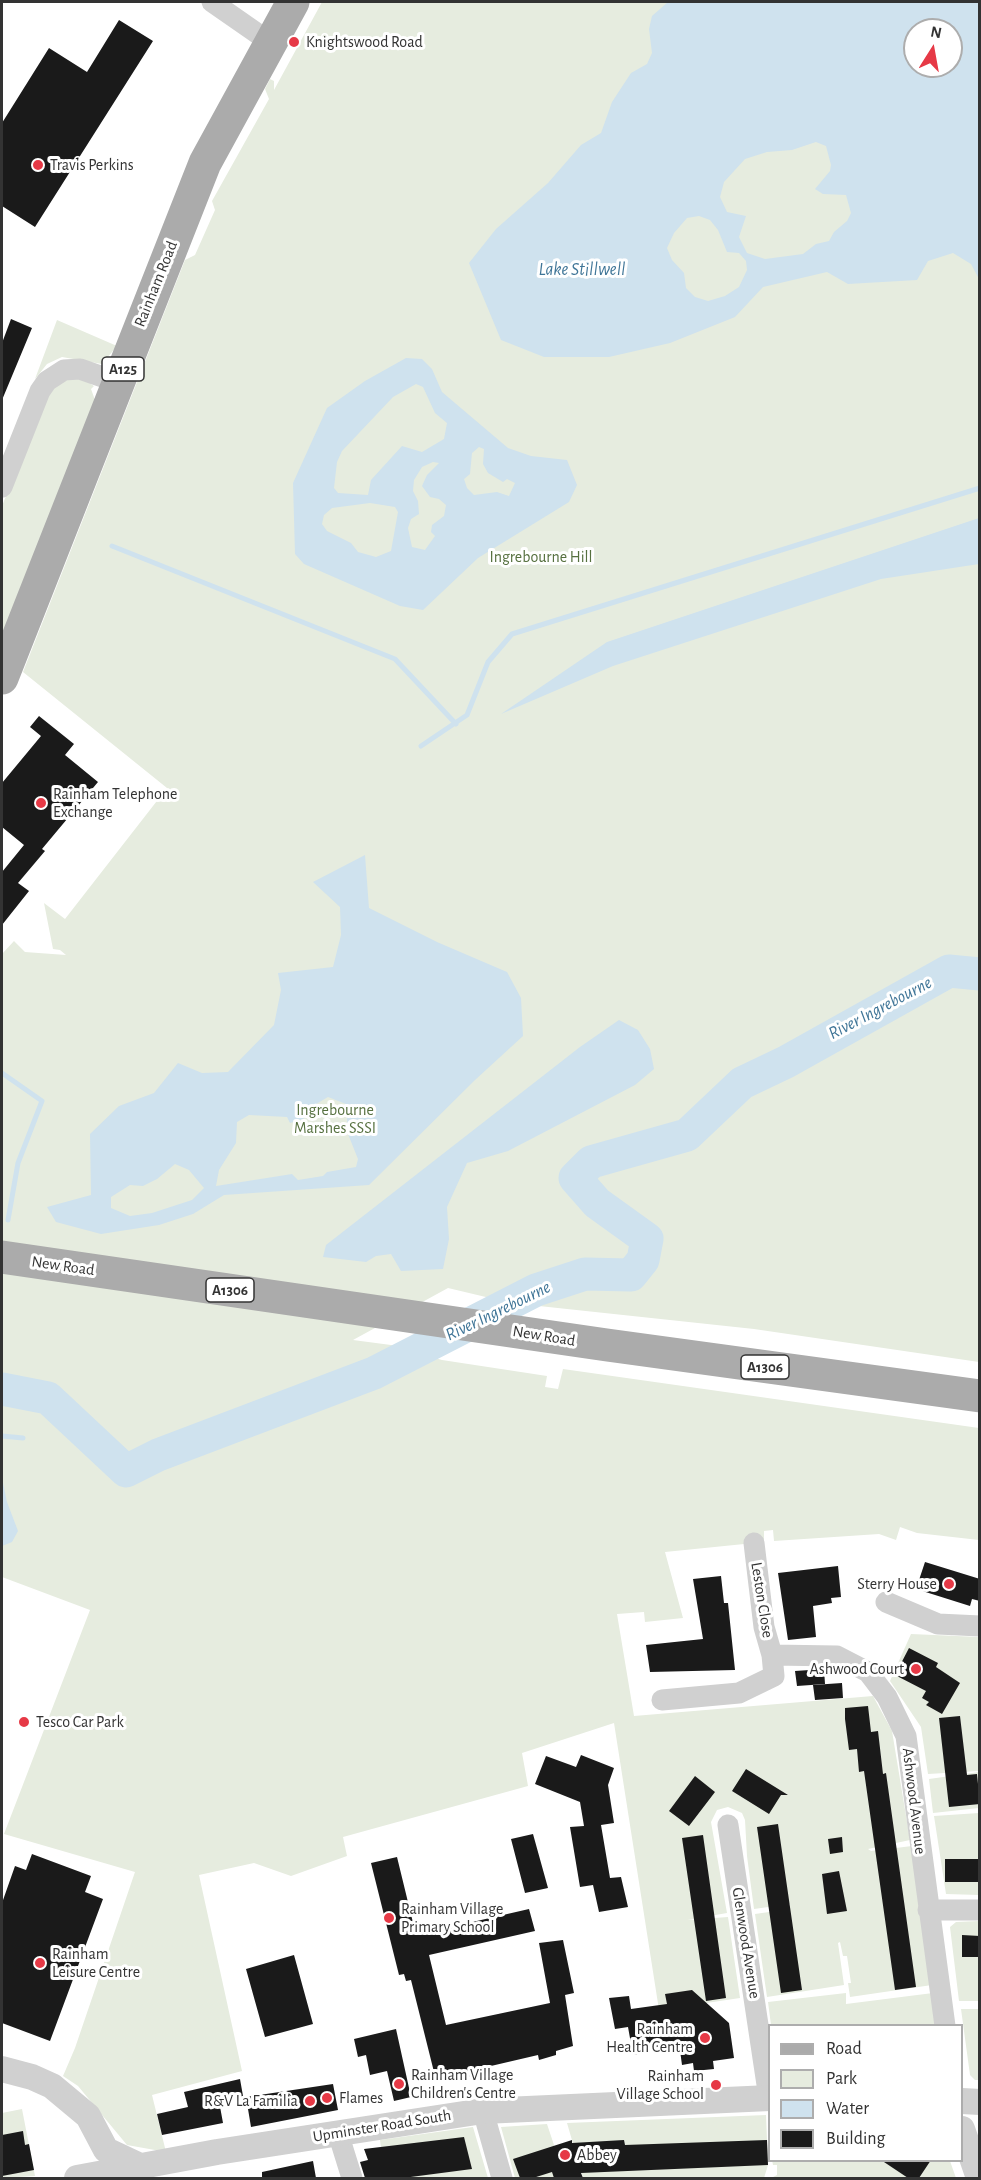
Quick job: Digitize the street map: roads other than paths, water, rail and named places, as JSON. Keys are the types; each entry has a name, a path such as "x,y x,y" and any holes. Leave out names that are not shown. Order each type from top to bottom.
{"main road":[{"name":"Rainham Road","path":"2,678 205,163 293,2"},
{"name":"New Road","path":"2,1257 551,1337 980,1396"}],"street":[{"path":"212,2 271,43"},
{"path":"2,487 40,391 47,381 57,374 73,369 117,382"},
{"name":"Leston Close","path":"662,1700 739,1693 774,1676 779,1656 764,1627 753,1543"},
{"path":"886,1602 938,1624 980,1626"},
{"name":"Ashwood Avenue","path":"779,1656 837,1656 868,1672 887,1697 906,1736 945,2024"},
{"name":"Glenwood Avenue","path":"728,1825 768,2091"},
{"path":"928,1910 980,1910"},
{"path":"2,2069 32,2077 52,2086 88,2116 106,2150 140,2166"},
{"name":"Upminster Road South","path":"88,2176 338,2133 483,2111 768,2098"},
{"path":"963,2101 980,2102"},
{"path":"483,2111 502,2178"},
{"path":"963,2132 979,2178"},
{"path":"338,2133 352,2178"},
{"path":"88,2176 106,2150"}],"water":[{"name":"Lake Stillwell","path":"668,2 979,2 979,279 971,264 953,253 928,261 917,280 848,284 827,272 763,287 735,317 670,343 609,357 544,357 501,340 469,263 496,229 548,183 581,145 601,133 612,102 631,73 647,64 652,53 649,29 652,16","holes":["816,142 826,146 831,165 830,171 815,189 823,194 846,195 851,213 847,221 834,232 829,241 816,244 803,254 765,259 747,253 739,237 746,216 727,212 720,197 724,182 745,159 767,152 792,150","699,216 710,220 718,230 727,252 739,253 746,261 747,270 739,287 725,296 708,301 695,297 686,288 684,273 672,260 667,248 674,233 687,218"]},
{"path":"406,358 422,359 432,369 442,392 508,448 531,456 567,460 577,485 569,502 478,558 423,610 400,606 304,564 295,554 293,483 327,408 365,381","holes":["416,384 423,387 435,413 447,423 444,439 422,452 402,446 371,480 368,495 338,493 334,488 337,462 342,451 393,397","479,447 484,449 483,464 488,473 503,482 507,479 515,483 509,496 497,492 474,495 467,488 464,479 470,474 472,453","433,462 439,463 427,475 422,486 430,497 439,499 446,505 444,516 432,525 431,532 435,536 425,550 412,547 408,528 411,519 419,514 418,501 413,491 414,480 422,467","370,503 395,507 398,512 391,551 376,557 358,552 351,543 327,531 322,524 324,515 332,508"]},
{"path":"979,518 979,564 881,579 613,666 501,714 607,642"},
{"path":"365,855 369,908 437,942 507,972 521,998 523,1036 369,1185 224,1195 193,1214 159,1225 101,1234 56,1222 47,1207 91,1195 90,1134 119,1106 154,1093 178,1063 202,1073 228,1072 274,1025 281,990 278,973 333,967 341,935 340,907 313,882","holes":["328,1097 346,1104 348,1134 358,1159 356,1167 298,1180 292,1174 216,1186 219,1170 236,1143 237,1122 249,1115 287,1117 290,1123 303,1119 311,1112 311,1107","175,1164 189,1170 204,1188 192,1200 152,1213 130,1216 111,1208 111,1197 130,1185 143,1186 157,1179"]},
{"path":"619,1020 638,1030 650,1049 654,1069 635,1085 508,1151 467,1163 447,1207 449,1239 443,1269 401,1271 391,1254 376,1256 366,1262 323,1257 326,1245 580,1047"},
{"path":"2,1478 7,1502 18,1531 12,1542 2,1546"}],"waterway":[{"path":"421,746 467,715 488,662 512,634 980,488"},
{"path":"112,546 395,659 456,724"},
{"name":"River Ingrebourne","path":"2,1389 48,1398 126,1471 158,1455 374,1373 536,1290 585,1274 631,1275 643,1260 647,1239 597,1203 575,1178 591,1162 687,1135 742,1083 786,1062 949,971 980,974"},
{"path":"2,1073 42,1101 18,1163 8,1220"},
{"path":"2,1436 23,1438"}],"place":[{"name":"Knightswood Road","path":"294,42"},
{"name":"Travis Perkins","path":"38,165"},
{"name":"Rainham Telephone Exchange","path":"41,803"},
{"name":"Sterry House","path":"949,1584"},
{"name":"Ashwood Court","path":"916,1669"},
{"name":"Tesco Car Park","path":"24,1722"},
{"name":"Rainham Village Primary School","path":"389,1918"},
{"name":"Rainham Leisure Centre","path":"40,1963"},
{"name":"Rainham Health Centre","path":"705,2038"},
{"name":"Rainham Village Children's Centre","path":"399,2084"},
{"name":"Rainham Village School","path":"716,2085"},
{"name":"Flames","path":"327,2098"},
{"name":"R&V La Familia","path":"310,2101"},
{"name":"Abbey","path":"565,2155"}],"park label":[{"name":"Ingrebourne Hill","path":"541,557"},
{"name":"Ingrebourne Marshes SSSI","path":"335,1119"}]}
